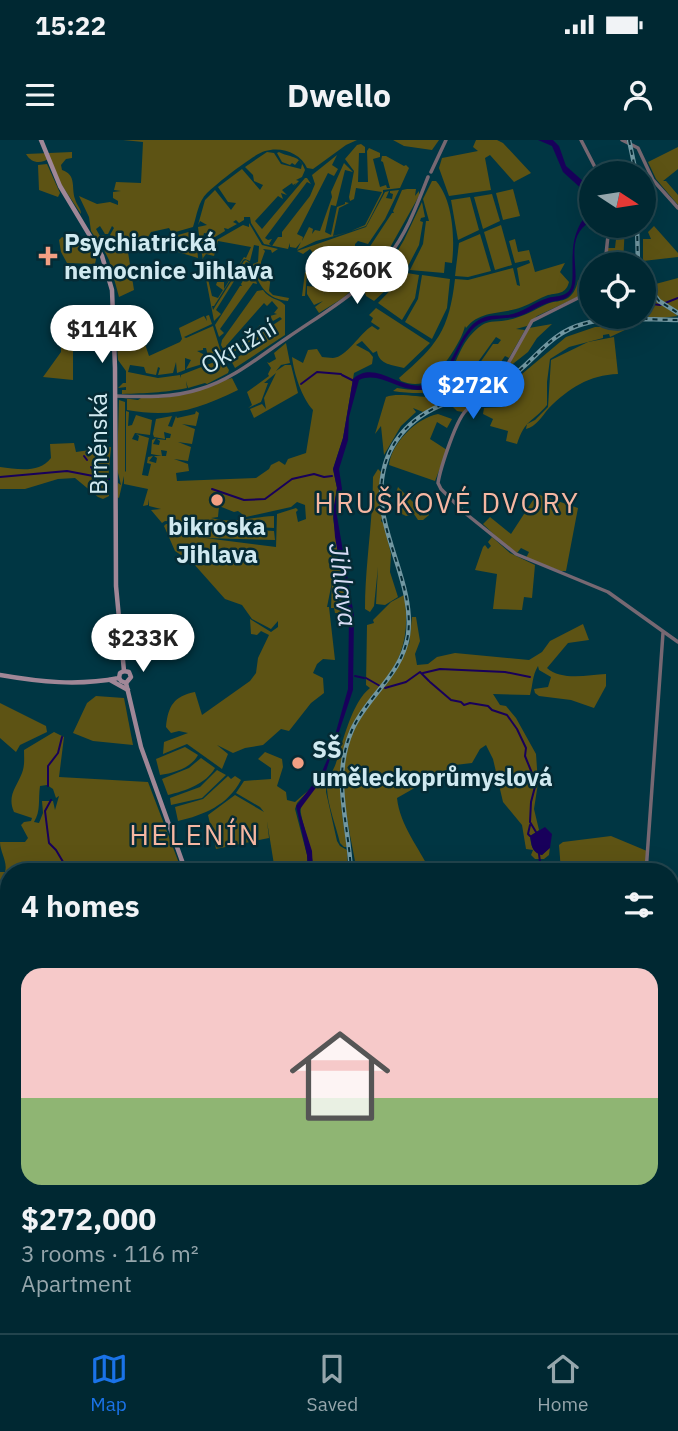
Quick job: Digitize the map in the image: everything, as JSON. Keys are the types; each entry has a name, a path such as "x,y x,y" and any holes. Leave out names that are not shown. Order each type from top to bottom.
{"main road":[{"name":"Brněnská","path":"41,140 65,197 102,256 110,276 114,302 117,614 124,671"},
{"path":"119,678 124,671 131,675 126,683"},
{"path":"0,675 46,682 119,678"},
{"path":"119,678 126,683 141,747 183,863"},
{"path":"110,680 128,690"}],"street":[{"name":"Okružní","path":"115,396 166,396 200,389 224,379 356,292 380,267 404,232 428,177 426,174 431,172 446,140"},
{"path":"581,140 592,161"},
{"path":"622,140 638,148 653,180 678,208"},
{"path":"579,298 532,321 500,377 505,391 504,398 468,409 459,420 439,478 441,489 516,554 608,592 678,642"},
{"path":"647,863 663,633"}],"shaded area":[{"path":"123,140 357,140 313,169 307,168 300,158 284,150 265,151 253,157 207,193 193,227 172,233 169,228 151,232 145,242 148,246 128,252 134,290 119,297 104,250 114,244 117,251 123,250 110,235 114,228 112,226 108,234 105,234 100,226 96,229 100,236 105,235 97,240 91,231 89,217 79,196 97,204 110,202 118,205 118,201 113,198 113,192 121,191 114,190 116,182 141,183 143,142"},
{"path":"393,140 439,140 432,150 404,146"},
{"path":"476,140 497,140 503,143 531,173 514,182 490,155 485,158 491,190 449,196 439,168 442,158 478,151 473,147"},
{"path":"361,144 365,147 365,153 359,153 358,182 368,182 369,148 380,153 380,157 373,159 380,187 386,185 390,188 381,161 382,156 409,168 400,188 383,190 366,226 351,231 365,225 382,192 356,188 354,199 350,201 354,171 345,159"},
{"path":"678,147 678,169 663,181 678,195 678,205 656,179 656,161 650,161"},
{"path":"72,152 72,158 66,159 61,165 62,170 72,178 75,199 81,214 61,184 50,158 37,162 26,154"},
{"path":"267,152 274,153 281,164 301,169 300,161 303,165 305,170 294,186 296,183 282,190 287,195 281,193 283,199 278,196 255,221 262,229 305,178 311,184 307,182 265,238 272,239 269,244 271,246 264,244 250,217 244,217 239,223 236,220 233,222 237,224 228,229 224,228 225,231 210,240 211,234 204,233 203,237 209,240 200,244 198,227 207,225 200,221 198,225 205,200 215,190 231,210 236,203 228,202 218,187 242,169 260,190 263,185 254,181 253,175 245,167"},
{"path":"279,152 299,160 295,165 290,165 282,162 277,153"},
{"path":"337,155 332,165 338,169 334,176 328,173 297,234 303,237 302,241 309,227 313,229 312,234 315,230 320,231 332,197 331,192 344,163 353,172 345,170 336,206 331,205 325,232 331,235 337,207 345,202 349,203 339,208 333,236 349,232 316,241 297,250 301,242 296,248 290,247 290,243 288,249 272,246 278,237 282,237 282,232 310,196 315,184 312,175"},
{"path":"47,164 60,193 58,197 39,190 38,165"},
{"path":"432,181 436,181 442,189 452,220 452,263 445,262 444,273 410,270 423,244 426,221 429,221 423,199"},
{"path":"416,189 415,196 419,191 419,196 383,260 343,298 319,313 315,307 323,301 314,305 307,294 307,286 327,288 328,282 337,279 326,289 324,295 326,290 349,270 351,273 348,278 355,280 356,275 352,274 350,269 394,213 402,190"},
{"path":"513,189 520,216 503,220 496,193"},
{"path":"399,190 385,219 368,244 358,241 355,244 355,247 364,248 356,259 353,257 356,253 322,248 323,256 319,260 334,262 333,265 320,262 319,266 341,270 341,263 347,264 348,267 332,279 328,279 329,275 325,277 307,274 305,296 302,296 305,272 313,253 310,249 303,254 297,251 366,227 385,192 389,191 386,198 392,199 393,194 390,191"},
{"path":"492,194 500,221 483,229 474,197"},
{"path":"470,197 479,230 458,240 451,200"},
{"path":"422,202 425,217 420,221 423,222 419,245 407,268 400,268 391,262"},
{"path":"249,223 262,245 278,249 272,253 271,250 263,249 265,251 261,262 261,275 268,276 269,267 272,267 269,291 273,295 289,298 288,301 268,294 260,284 253,264 258,262 259,246 254,245 250,261 243,260 214,306 212,306 213,310 244,261 250,263 246,262 216,310 221,314 214,321 206,279 212,296 218,298 223,290 216,285 217,282 224,282 224,289 251,247 218,241 214,256 206,254 203,258 206,277 201,249 243,225 249,227"},
{"path":"501,225 512,265 495,270 484,232"},
{"path":"656,228 678,253 678,257 656,260 656,252 643,252 643,239 656,238"},
{"path":"192,231 196,235 198,258 178,252 184,246 175,252 169,245 176,239 181,244 178,235"},
{"path":"480,234 491,271 468,277 455,276 459,243"},
{"path":"62,237 89,247 96,259 95,264 67,263 61,252 59,240"},
{"path":"616,238 624,238 624,252 607,252 608,248 615,248"},
{"path":"515,239 518,252 529,250 535,272 565,263 560,272 569,282 566,289 522,307 478,318 466,328 465,326 448,358 429,380 417,384 401,381 399,378 423,356 439,336 449,312 455,279 468,280 513,268 517,285 520,286 517,268 530,263 529,260 515,263 509,241"},
{"path":"389,263 402,273 401,276 374,301 366,296 364,289"},
{"path":"249,271 253,271 257,284 253,283 220,329 224,333 219,337 215,325"},
{"path":"407,273 419,275 415,298 402,320 378,303"},
{"path":"422,275 450,279 447,308 432,339 405,322 418,299"},
{"path":"678,278 678,311 656,295 656,284"},
{"path":"578,280 579,296 537,316 527,326 516,329 525,330 509,358 505,356 492,375 484,378 475,370 493,344 498,344 501,340 496,337 470,373 486,381 483,383 438,392 393,391 397,388 419,390 434,387 451,371 470,336 482,325 513,319 565,299 576,287"},
{"path":"263,290 268,296 285,305 285,335 235,368 228,355 239,348 230,355 234,354 235,359 258,344 253,340 240,348 260,325 263,328 257,329 258,335 282,319 280,317 273,321 270,316 277,314 274,313 278,308 272,301 267,306 264,303 226,346 228,349 225,352 221,345 222,340 257,291"},
{"path":"656,300 658,302 678,316 656,319"},
{"path":"376,308 430,343 404,368 384,362 377,351 373,353 362,341 356,345 373,357 372,364 354,373 343,438 333,469 337,488 333,518 346,608 345,613 335,613 334,608 331,608 332,582 327,607 335,660 323,659 317,664 313,673 323,678 324,693 311,703 289,731 281,729 263,745 233,753 217,745 228,754 222,769 187,744 163,754 164,742 188,733 171,733 166,727 168,713 177,699 195,692 202,715 250,681 256,673 258,658 269,635 261,631 257,635 251,634 250,619 271,632 278,627 278,621 271,629 252,619 242,605 225,599 193,563 175,551 164,526 274,531 275,540 205,538 276,547 277,514 296,508 298,522 306,519 305,505 297,502 291,507 246,517 238,511 219,506 218,517 211,518 234,520 274,516 274,528 165,521 162,523 151,510 161,509 149,506 149,499 148,505 143,506 148,489 124,484 124,476 119,498 117,497 118,483 121,485 117,469 119,400 125,402 125,472 126,411 129,412 128,426 132,425 136,415 152,420 150,435 135,433 132,439 138,441 139,436 136,434 149,438 142,475 148,476 151,464 147,463 148,457 153,456 149,461 156,463 157,458 154,456 162,456 151,454 152,440 156,438 153,444 159,445 160,441 157,439 166,440 171,434 164,432 165,439 154,437 156,419 172,416 168,426 172,427 176,416 195,414 196,411 199,413 196,426 182,424 195,429 192,444 178,442 191,447 188,461 174,459 188,464 189,471 176,473 177,481 256,478 279,461 285,465 288,459 306,453 313,410 299,385 292,357 303,363 308,350 317,349 322,357 338,357 372,326 378,330 380,328 371,322 373,318 369,315"},
{"path":"209,315 212,324 184,337 213,326 222,355 209,360 206,348 203,348 197,351 203,354 206,363 186,369 191,360 185,358 185,370 177,373 176,362 173,373 158,375 158,367 156,375 146,373 144,367 130,365 128,372 158,378 180,375 180,378 181,375 222,359 229,370 228,373 207,384 188,388 186,381 187,388 122,394 126,387 118,388 126,383 126,371 118,360 117,344 130,336 127,334 128,327 132,339 139,345 145,344 149,356 180,342 182,339 179,328 204,316 207,321 206,316"},
{"path":"552,324 537,338 528,352 505,370 529,328"},
{"path":"589,329 627,329 610,337 609,334 603,335 603,338 569,347 550,359 547,405 526,425 517,444 506,441 508,431 490,426 493,419 483,414 484,408 504,407 510,401 510,384 566,337"},
{"path":"66,331 73,334 73,380 43,377 61,352 61,336"},
{"path":"614,337 618,374 598,377 572,389 549,408 536,424 526,429 527,424 548,407 551,360 588,342"},
{"path":"286,343 290,363 281,365 276,371 285,365 291,365 298,393 254,418 250,409 262,404 266,409 264,398 276,373 264,383 268,383 261,402 248,408 252,405 247,392 269,376 271,368 267,362 276,359 274,353"},
{"path":"232,378 238,390 210,403 184,410 157,413 127,410 127,399 122,398 138,400 170,397"},
{"path":"486,386 487,389 423,412 413,408 416,412 401,426 384,455 381,426 375,434 386,397 442,396"},
{"path":"499,387 502,392 499,399 463,412 457,411 450,404"},
{"path":"438,414 452,419 447,428 437,422 430,439 447,450 435,481 389,465 394,449 406,433 421,421"},
{"path":"74,443 76,452 111,447 109,496 103,499 98,497 75,478 58,479 25,489 0,489 0,467 34,468 51,458 50,444"},
{"path":"378,469 381,472 381,521 391,554 390,572 398,597 385,605 376,604 378,567 374,606 370,612 365,609 366,576 373,477"},
{"path":"398,487 413,502 420,516 428,510 429,515 418,520 414,514 406,516 398,512 402,498 396,493"},
{"path":"537,494 578,508 566,571 526,558 529,552 521,548 517,553 483,524 490,517 511,534"},
{"path":"492,537 510,553 535,565 532,598 524,597 522,610 493,609 497,574 475,570 483,547 485,545 488,549 491,546 488,542"},
{"path":"404,595 406,620 400,654 389,675 354,722 344,749 340,791 347,847 344,847 340,843 330,809 328,782 353,712 370,688 366,685 367,625 374,623 373,620 391,602"},
{"path":"412,617 416,617 420,641 415,654 417,665 428,664 437,657 455,653 529,660 542,652 550,641 583,624 589,640 568,643 547,668 567,676 606,674 606,686 594,708 535,693 534,689 548,687 551,677 539,670 538,666 530,695 493,694 500,705 506,706 516,718 536,754 538,783 534,809 539,830 530,836 533,848 539,854 542,855 550,847 549,855 544,859 535,859 531,855 533,850 526,849 522,825 503,802 493,759 486,745 480,749 472,763 455,765 397,798 406,827 426,863 355,863 344,792 346,753 362,715 394,672 408,643 409,645"},
{"path":"96,696 124,698 133,745 93,741 73,733 87,703"},
{"path":"0,703 46,726 47,732 20,745 16,752 0,738"},
{"path":"54,732 64,737 59,777 148,782 179,863 5,863 0,842 25,842 28,838 21,825 32,818 14,812 11,801 24,762 24,750","holes":["47,785 53,789 56,798 59,796 55,810 53,801 42,801 43,813 39,823 34,822 40,786"]},
{"path":"185,747 198,755 195,760 182,769 160,775 156,759"},
{"path":"265,752 282,759 283,767 277,786 286,792 287,800 295,802 310,789 295,809 308,863 274,863 267,821 269,838 216,849 208,815 235,795 264,812 236,793 244,781 271,779 271,768 258,759"},
{"path":"201,758 215,768 211,774 194,786 168,795 162,779 189,768"},
{"path":"217,770 226,775 202,798 171,805 170,798 200,787"},
{"path":"327,772 326,792 337,841 347,850 348,863 313,863 301,812 306,799"},
{"path":"228,776 241,780 229,796 206,812 178,821 175,807 203,799"},
{"path":"611,836 647,851 646,863 560,863 559,845 563,842"}],"water":[{"path":"538,140 553,140 559,146 566,166 579,178 579,186 563,172 552,146"},
{"name":"Jihlava","path":"579,228 574,250 575,282 573,291 566,298 546,303 521,316 479,324 468,335 449,371 435,385 426,389 408,389 376,378 359,380 349,417 348,440 339,469 342,489 337,516 354,616 353,690 324,777 300,809 312,851 313,863 308,863 296,806 321,774 330,753 348,689 349,616 335,537 333,511 337,488 333,469 343,438 353,379 370,372 415,386 434,381 448,366 464,336 477,321 488,316 513,314 568,292 571,287 573,247"},
{"path":"545,827 552,834 550,848 542,855 534,850 530,836"}],"waterway":[{"path":"656,304 678,298"},
{"path":"301,384 317,372 341,374"},
{"path":"342,375 354,381"},
{"path":"84,456 87,460"},
{"path":"91,467 96,475"},
{"path":"0,477 67,471 109,479"},
{"path":"212,489 244,500 265,499 292,479 314,474 332,476"},
{"path":"423,673 440,669 505,672 530,677"},
{"path":"385,688 406,682 420,672 429,681"},
{"path":"355,676 364,678"},
{"path":"366,678 380,686"},
{"path":"430,682 451,700 464,705 470,703 488,706 507,715 517,729 526,748 525,756 536,783 530,822 536,832"},
{"path":"48,786 48,766 58,753 62,737"},
{"path":"51,800 45,811 49,843 64,863"},
{"path":"530,825 530,836"},
{"path":"539,854 540,862"}],"railway":[{"path":"629,140 633,161"},
{"path":"637,238 638,252"},
{"path":"656,297 678,313"},
{"path":"350,863 342,783 346,748 358,718 399,662 408,635 406,596 381,499 382,479 390,451 406,429 427,412 501,384 551,341 571,328 606,320 678,320"}],"place":[{"name":"Psychiatrická nemocnice Jihlava","path":"48,256"},
{"name":"bikroska Jihlava","path":"217,500"},
{"name":"SŠ uměleckoprůmyslová","path":"298,763"}],"district":[{"name":"HRUŠKOVÉ DVORY","path":"447,502"},
{"name":"HELENÍN","path":"195,834"}]}
